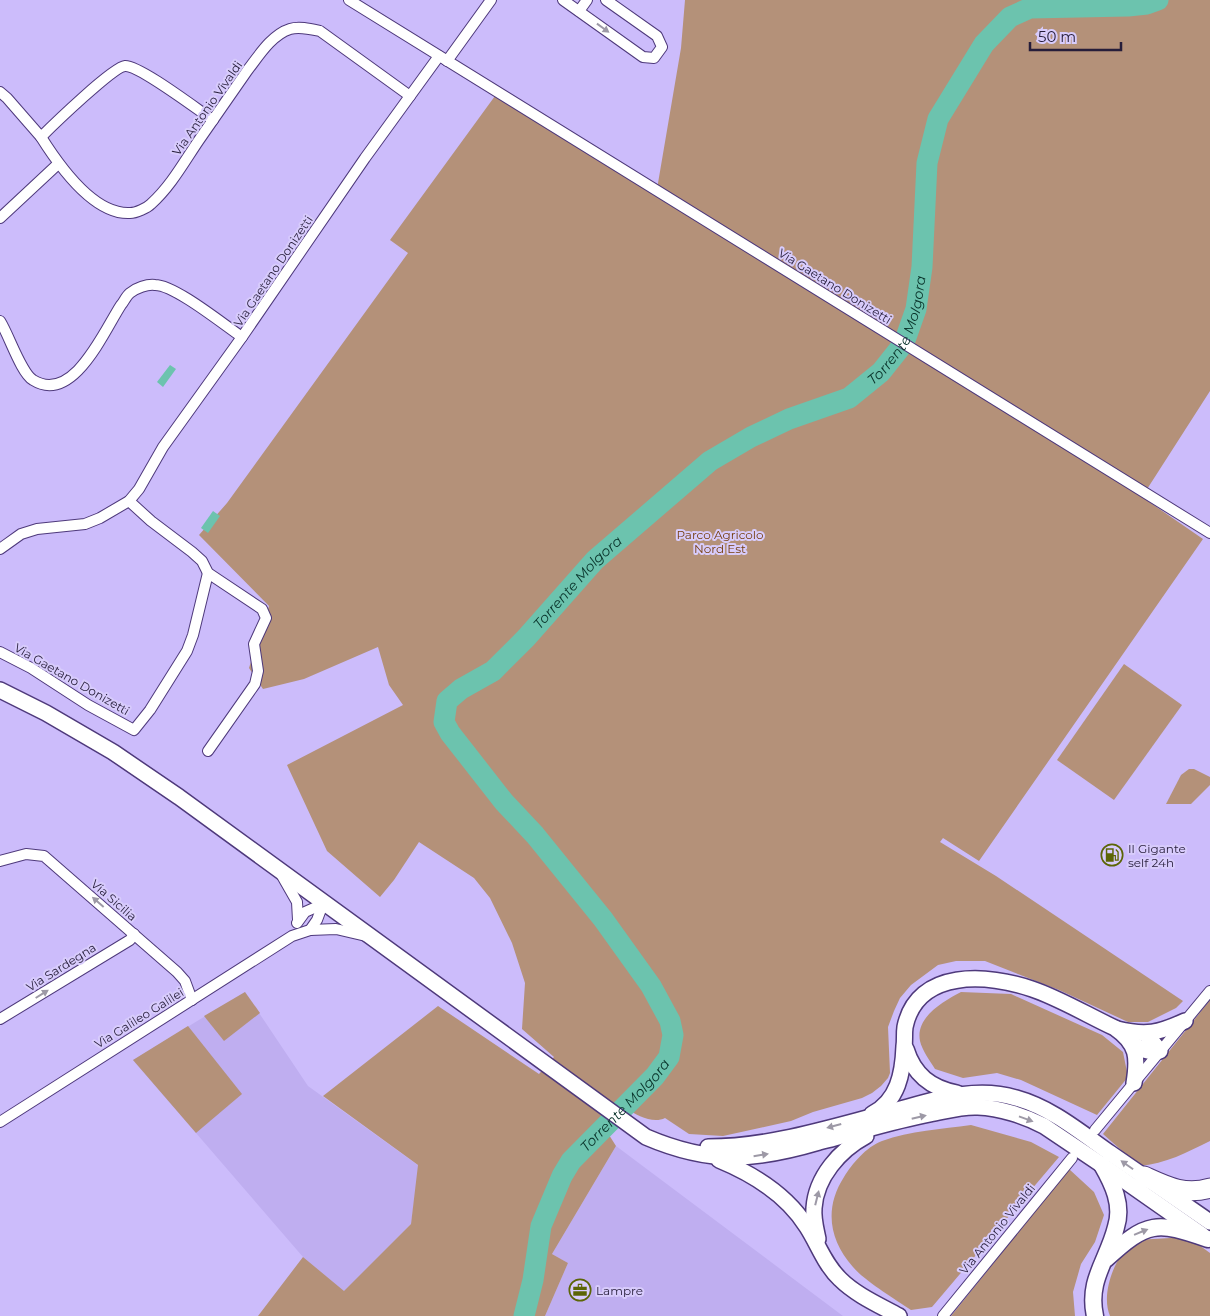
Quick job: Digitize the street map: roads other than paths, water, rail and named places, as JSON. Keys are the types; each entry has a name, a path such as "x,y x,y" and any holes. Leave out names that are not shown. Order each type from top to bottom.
{"highway":[{"path":"1144,1176 1172,1189 1181,1191 1197,1191 1210,1188"}],"main road":[{"path":"0,690 46,713 113,752 646,1136 669,1147 710,1156 743,1170 773,1190 799,1216 839,1278 859,1294 881,1316"},
{"path":"863,1119 882,1109 896,1089 903,1069 904,1033 907,1021 917,1002 927,991 952,981 982,979 1013,983 1035,990 1115,1028 1130,1042 1136,1053 1134,1083"},
{"path":"1115,1028 1146,1034 1168,1029 1185,1021"},
{"path":"1146,1034 1160,1051"},
{"path":"1130,1042 1147,1052 1160,1051"},
{"path":"904,1045 912,1065 937,1088 1037,1123 1102,1165 1209,1240"},
{"path":"646,1136 689,1145 725,1147 796,1136 863,1119 996,1093 1016,1098 1050,1112 1070,1124 1210,1222"},
{"path":"710,1156 758,1156 796,1149 970,1099"},
{"path":"819,1246 814,1209 816,1196 824,1178 834,1161 852,1143 888,1124"},
{"path":"1095,1316 1092,1298 1093,1289 1117,1227 1118,1204 1112,1182 1102,1165"},
{"path":"1103,1262 1128,1238 1139,1232 1154,1228 1171,1227 1209,1240"},
{"path":"859,1294 898,1316"}],"street":[{"path":"349,0 443,58 490,0"},
{"path":"563,0 643,57 654,58 662,47 657,36 606,0"},
{"path":"579,11 587,0"},
{"name":"Via Antonio Vivaldi","path":"0,92 41,137 58,164 95,201 115,211 131,213 149,206 167,188 261,52 278,35 291,29 308,28 320,31 410,96"},
{"name":"Via Gaetano Donizetti","path":"0,548 21,534 37,529 85,524 100,518 129,501 139,489 163,447 242,337 365,158 410,96 443,58 1210,534"},
{"path":"41,137 95,87 120,67 127,66 142,72 213,120"},
{"path":"0,218 58,164"},
{"path":"0,321 24,371 32,380 46,385 63,384 73,376 88,359 129,294 144,286 156,284 177,292 242,337"},
{"path":"129,501 151,521 192,552 202,561 208,572 262,609 266,618 254,644 258,671 255,684 208,751"},
{"name":"Via Gaetano Donizetti","path":"0,652 31,668 88,705 134,730 150,710 187,651 193,635 208,572"},
{"name":"Via Sicilia","path":"0,861 26,854 44,856 177,972 185,981 192,1000"},
{"path":"279,871 297,902 298,920"},
{"path":"292,936 298,920 305,912 323,904"},
{"path":"310,930 317,920 323,904"},
{"name":"Via Galileo Galilei","path":"0,1122 292,936 310,930 336,929 368,936"},
{"name":"Via Sardegna","path":"0,1019 130,940 134,934"},
{"path":"1095,1130 1210,991"},
{"name":"Via Antonio Vivaldi","path":"943,1316 1072,1158"}],"waterway":[{"name":"Torrente Molgora","path":"524,1316 533,1280 541,1226 562,1176 571,1161 655,1076 669,1057 673,1035 670,1021 651,986 603,919 535,835 504,802 450,733 444,722 447,701 461,689 493,671 526,638 595,560 710,461 751,437 789,419 849,398 881,372 904,343 916,309 922,267 927,163 938,119 984,44 1010,17 1030,8 1128,6 1147,4 1158,0"}],"place":[{"name":"Il Gigante self 24h","path":"1112,855"},
{"name":"Lampre","path":"580,1290"}],"park label":[{"name":"Parco Agricolo Nord Est","path":"720,541"}]}
